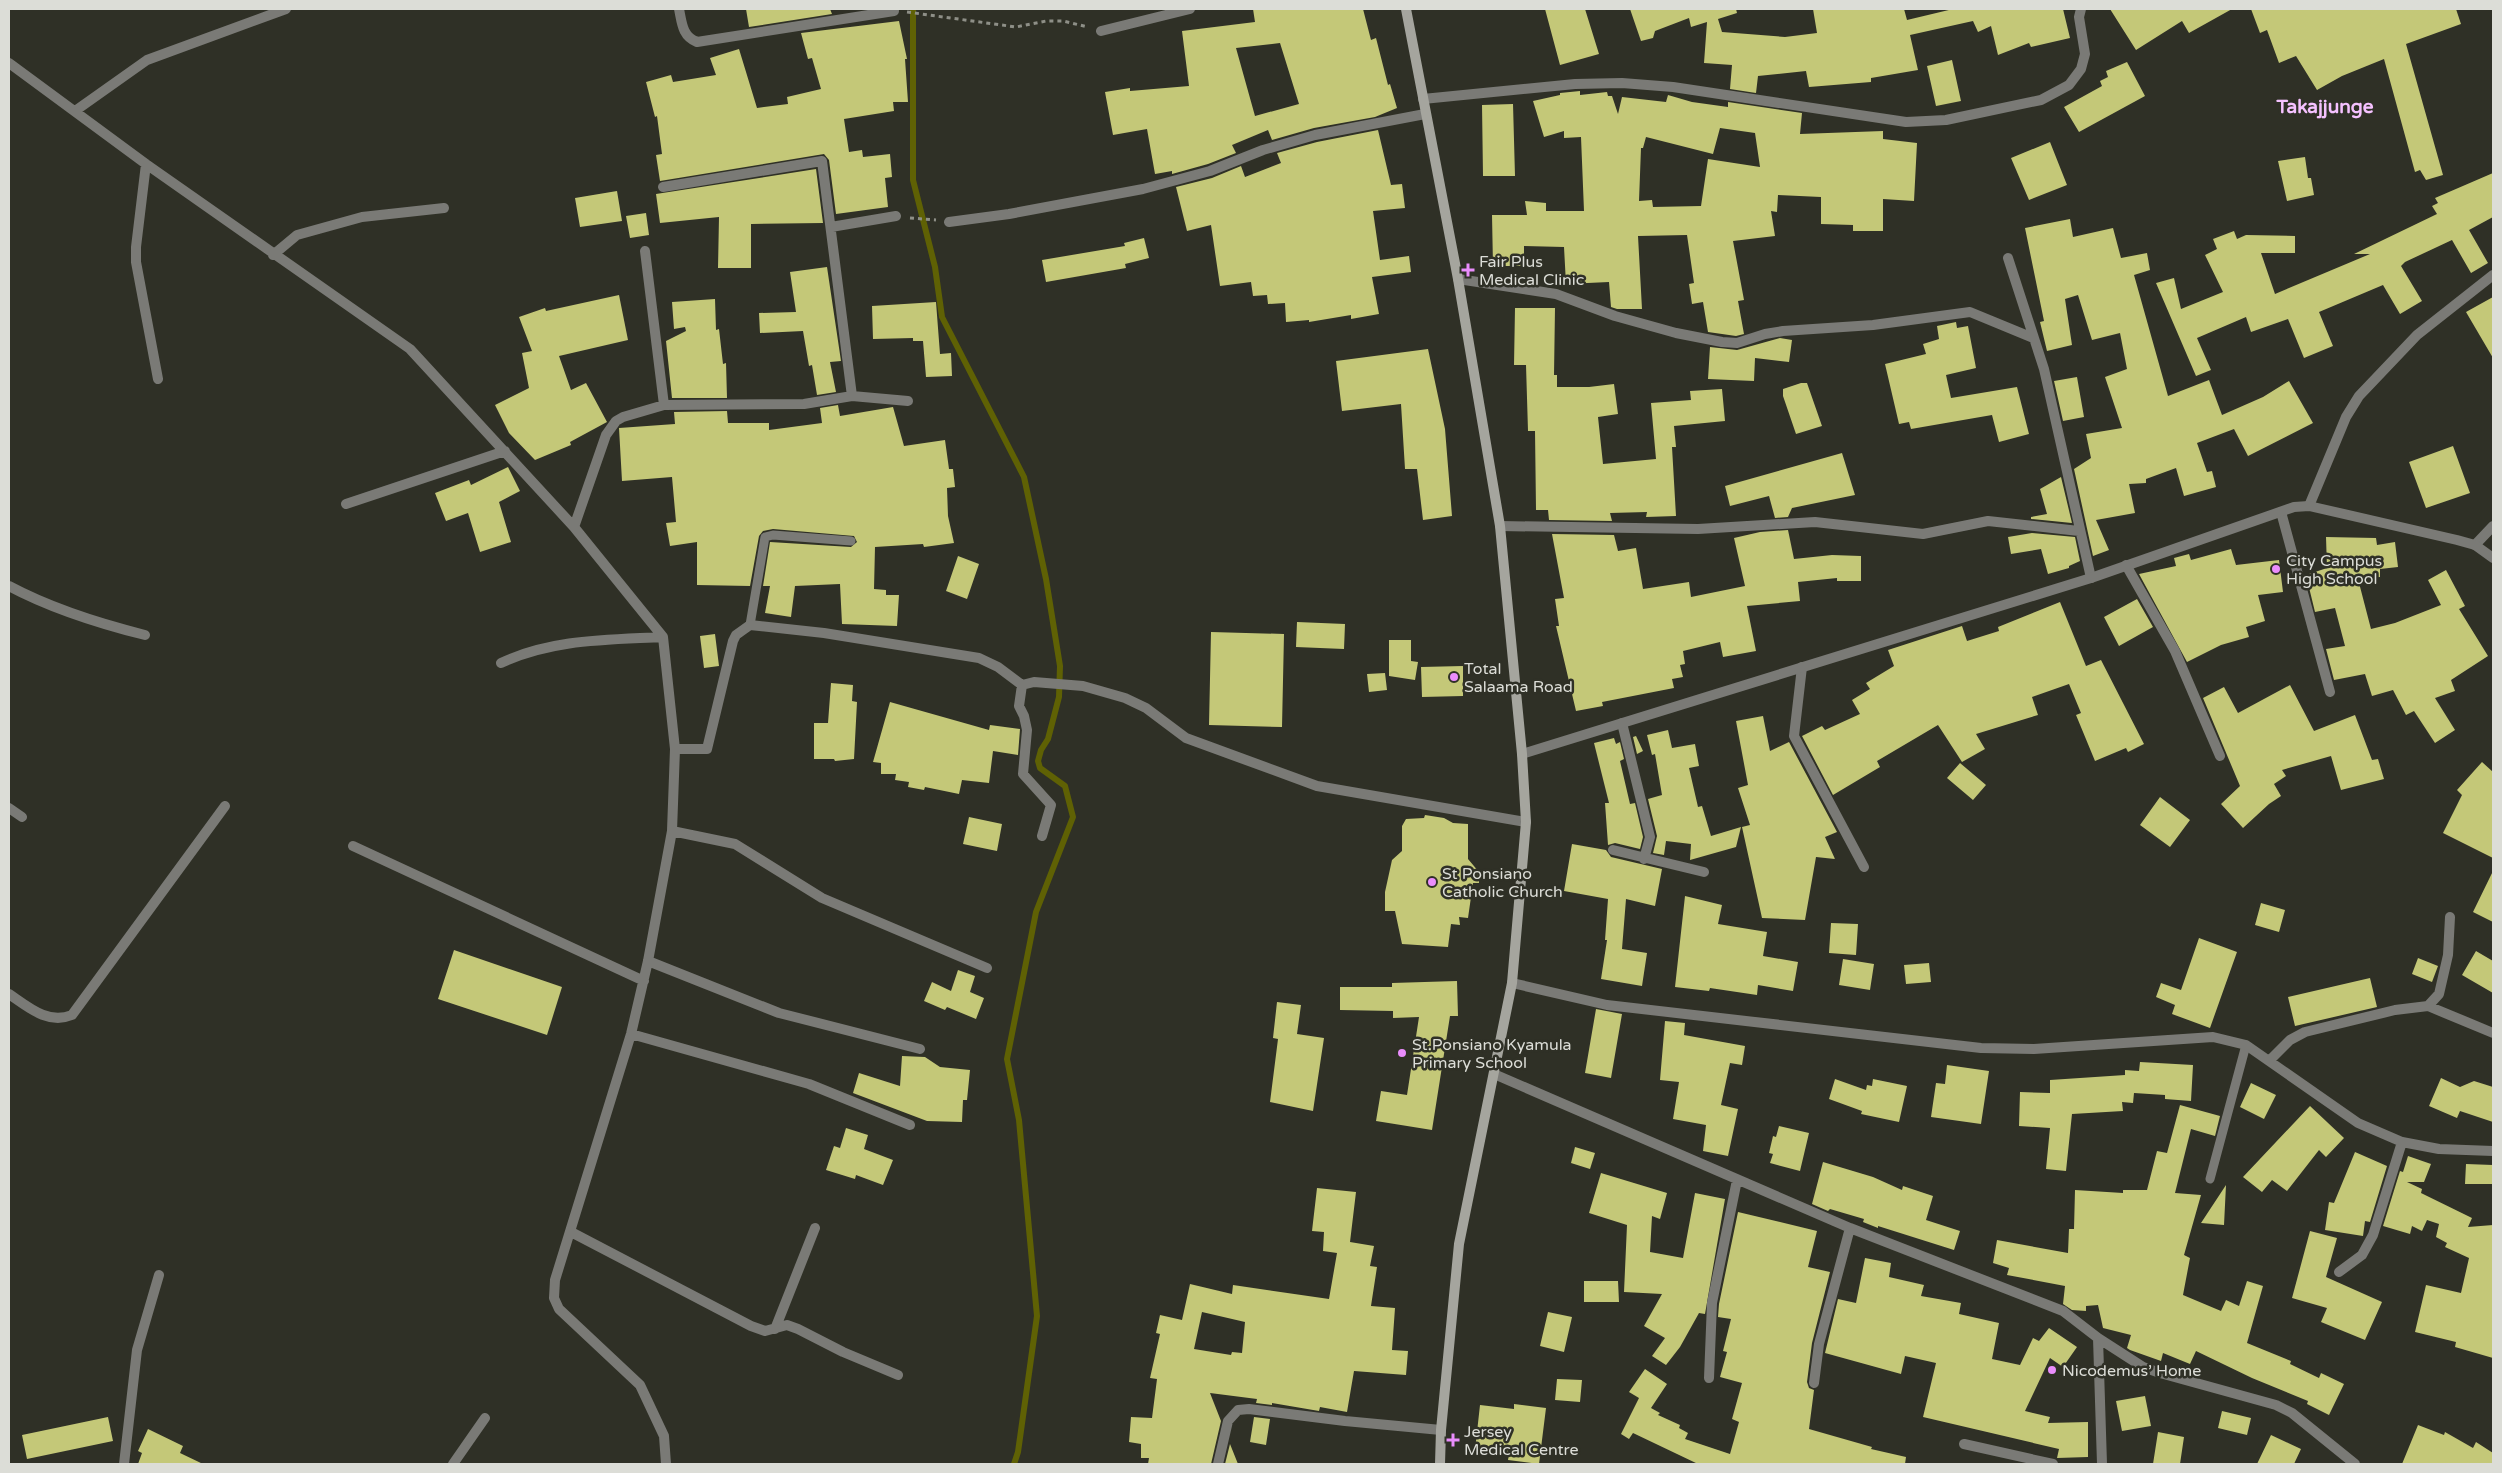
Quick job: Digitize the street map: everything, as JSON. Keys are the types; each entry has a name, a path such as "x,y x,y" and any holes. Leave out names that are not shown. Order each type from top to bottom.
{"main road":[{"path":"1406,9 1458,279 1500,526 1522,754 1526,822 1512,983 1459,1244 1441,1430 1440,1464"}],"street":[{"path":"75,111 147,60 286,9"},
{"path":"679,9 684,33 689,39 697,42 898,10"},
{"path":"1101,31 1190,9"},
{"path":"1422,100 1575,84 1622,83 1673,87 1906,122 1946,120 2040,100 2069,85 2081,69 2085,54 2079,17 2081,9"},
{"path":"9,63 273,255 410,349 574,527 663,637 675,749 672,831 644,981 631,1034 555,1280 554,1298 559,1309 570,1321 640,1385 664,1436 666,1464"},
{"path":"944,221 1009,214 1143,189 1210,172 1263,150 1315,135 1425,114"},
{"path":"663,187 822,161 832,227 852,396"},
{"path":"146,164 136,247 136,262 158,379"},
{"path":"273,255 297,235 362,217 444,208"},
{"path":"832,227 896,216"},
{"path":"645,251 664,405"},
{"path":"2008,258 2044,369 2090,578"},
{"path":"2309,506 2346,417 2360,396 2427,325 2493,274"},
{"path":"1458,279 1556,294 1614,316 1676,334 1722,342 1737,343 1765,334 1783,331 1873,324 1970,312 2033,338"},
{"path":"574,527 610,428 623,417 664,405 804,404 852,396 908,400"},
{"path":"346,504 505,451"},
{"path":"1522,754 2090,578 2281,512 2309,506 2475,545 2493,558"},
{"path":"2281,512 2330,692"},
{"path":"1500,526 1698,528 1815,522 1914,534 1931,533 1988,521 2079,531"},
{"path":"2475,545 2493,526"},
{"path":"2126,565 2174,651 2220,756"},
{"path":"9,586 37,601 93,622 145,635"},
{"path":"675,749 707,749 733,641 736,635 750,625 824,633 979,658 998,667 1022,685 1052,683 1083,686 1126,698 1146,708 1186,738 1317,786 1526,822"},
{"path":"501,663 525,652 552,646 589,641 663,637"},
{"path":"1802,667 1794,736 1864,867"},
{"path":"1022,685 1019,706 1024,716 1027,730 1023,774 1050,805 1042,836"},
{"path":"1622,723 1650,837 1644,858"},
{"path":"9,994 40,1015 52,1018 65,1018 72,1015 225,806"},
{"path":"9,808 22,818"},
{"path":"672,831 735,844 822,898 987,968"},
{"path":"354,846 644,981"},
{"path":"1613,850 1704,872"},
{"path":"2428,1006 2439,994 2448,955 2450,917"},
{"path":"648,961 779,1013 920,1049"},
{"path":"1512,983 1607,1005 1981,1048 2034,1049 2213,1037 2246,1045 2358,1123 2402,1142 2432,1148 2493,1151"},
{"path":"2270,1060 2290,1040 2305,1032 2395,1010 2428,1006 2493,1033"},
{"path":"631,1034 809,1084 910,1125"},
{"path":"1494,1074 1850,1228 2063,1311 2098,1338 2143,1367 2276,1405 2292,1413 2356,1464"},
{"path":"2339,1272 2362,1256 2373,1235 2402,1142"},
{"path":"1709,1378 1712,1303 1737,1180"},
{"path":"775,1329 815,1228"},
{"path":"1814,1383 1819,1344 1850,1228"},
{"path":"571,1232 751,1326 765,1331 787,1325 898,1375"},
{"path":"124,1464 137,1350 159,1274"},
{"path":"2098,1338 2102,1464"},
{"path":"1218,1464 1228,1421 1238,1410 1249,1409 1441,1430"},
{"path":"453,1464 485,1418"},
{"path":"1964,1444 2053,1464"}],"lane":[{"path":"750,625 765,537 773,535 851,540"},
{"path":"2210,1179 2246,1045"}],"path":[{"path":"898,10 933,14 977,23 1016,27 1046,21 1063,21 1101,31"},
{"path":"909,218 944,221"}],"building":[{"path":"746,9 830,9 832,14 749,27"},
{"path":"1253,9 1363,9 1371,40 1376,38 1388,85 1390,84 1397,108 1375,117 1314,128 1272,140 1268,130 1232,145 1236,153 1208,164 1172,174 1172,171 1155,174 1147,129 1113,135 1105,92 1130,88 1130,91 1189,86 1182,31 1255,22","holes":["1280,43 1299,104 1255,116 1236,48"]},
{"path":"1545,9 1585,9 1599,54 1560,65"},
{"path":"1630,9 1736,9 1737,13 1718,19 1722,32 1785,37 1817,33 1813,9 1904,9 1907,20 1953,9 2063,9 2070,38 2031,47 2029,43 1998,55 1991,26 1978,32 1973,21 1910,35 1918,70 1871,78 1871,82 1809,87 1806,71 1758,76 1756,93 1730,89 1732,65 1704,63 1707,22 1691,27 1689,18 1655,31 1653,38 1641,41"},
{"path":"2110,9 2232,9 2189,33 2182,21 2136,50"},
{"path":"2251,9 2456,9 2461,24 2406,44 2443,175 2426,180 2420,170 2415,172 2384,59 2342,76 2317,90 2296,56 2279,63 2267,30 2260,33"},
{"path":"899,21 907,59 905,59 908,102 893,102 894,111 844,119 849,152 862,150 863,157 890,154 892,177 885,178 888,207 836,214 829,160 824,154 660,181 656,155 662,154 657,116 655,117 646,82 671,75 673,82 716,75 710,58 739,49 757,108 788,104 787,97 821,89 812,58 808,59 801,33"},
{"path":"1952,60 1961,101 1936,106 1927,66"},
{"path":"2127,62 2145,96 2079,132 2064,107 2102,86 2100,81 2108,77 2106,71"},
{"path":"1580,91 1580,95 1607,92 1608,96 1612,96 1618,114 1622,97 1666,102 1668,95 1692,102 1728,107 1728,102 1802,113 1800,134 1883,131 1883,139 1917,143 1914,201 1883,199 1883,231 1853,231 1853,225 1821,224 1821,197 1778,195 1777,212 1771,211 1775,236 1733,241 1744,300 1738,301 1744,334 1736,336 1708,332 1703,302 1692,304 1689,284 1694,283 1687,235 1638,236 1642,309 1617,309 1611,307 1609,282 1566,284 1564,247 1524,246 1524,266 1493,266 1492,215 1527,215 1525,201 1546,203 1546,211 1584,211 1581,137 1564,138 1564,131 1544,137 1533,101 1560,95 1560,93","holes":["1720,128 1755,133 1760,167 1708,159 1701,206 1653,207 1652,200 1639,201 1641,148 1643,148 1646,137 1713,154"]},
{"path":"1513,104 1515,176 1483,176 1482,105"},
{"path":"1378,130 1391,185 1402,184 1405,208 1373,211 1380,260 1409,256 1411,272 1372,277 1379,314 1351,319 1351,315 1309,322 1309,320 1286,322 1285,303 1268,304 1267,295 1253,296 1251,282 1220,286 1211,225 1187,231 1176,187 1212,178 1241,166 1245,177 1281,163 1277,153 1317,142"},
{"path":"2050,142 2067,185 2029,200 2011,158"},
{"path":"2305,157 2308,178 2311,178 2314,195 2287,201 2278,161"},
{"path":"816,169 823,223 751,224 751,268 718,268 719,217 660,223 656,194"},
{"path":"2493,173 2493,217 2469,230 2488,263 2471,273 2452,240 2405,262 2401,266 2422,301 2400,314 2383,285 2319,312 2333,346 2304,358 2288,319 2251,332 2246,317 2197,338 2211,370 2196,376 2156,283 2174,278 2181,309 2223,292 2205,255 2217,249 2213,239 2234,231 2237,239 2246,235 2295,236 2295,253 2261,253 2275,294 2370,254 2354,254 2437,214 2432,206 2438,203 2435,198"},
{"path":"617,191 622,221 580,227 575,198"},
{"path":"646,213 649,235 630,238 626,216"},
{"path":"2070,219 2073,237 2113,228 2121,258 2147,253 2150,270 2134,275 2168,396 2209,380 2222,415 2263,397 2289,381 2313,423 2248,456 2234,429 2197,443 2207,472 2212,471 2216,487 2184,496 2176,468 2146,479 2146,483 2129,484 2135,513 2096,520 2109,550 2093,556 2074,469 2091,458 2086,434 2122,428 2105,377 2127,369 2120,333 2092,340 2078,295 2065,299 2072,345 2047,351 2040,322 2044,321 2025,228"},
{"path":"1144,238 1149,258 1125,264 1126,268 1046,282 1042,260 1125,246 1124,243"},
{"path":"827,267 841,361 830,362 836,392 817,395 812,365 809,366 803,331 760,333 759,313 796,312 790,272"},
{"path":"619,295 628,340 559,356 571,390 586,383 607,422 570,442 571,445 535,460 509,433 495,405 529,388 522,353 532,351 519,317 545,308 546,311"},
{"path":"2493,297 2493,358 2466,312"},
{"path":"715,299 716,330 719,329 723,364 726,363 727,398 672,398 666,341 686,331 685,327 674,329 672,302"},
{"path":"936,302 940,354 951,353 952,376 926,377 923,341 913,341 913,338 873,339 872,306"},
{"path":"1515,308 1555,308 1554,375 1557,375 1557,387 1589,387 1614,384 1618,414 1598,417 1603,464 1656,459 1651,403 1691,400 1690,391 1722,389 1725,421 1674,426 1676,447 1672,447 1676,516 1646,517 1647,512 1610,513 1612,521 1549,520 1548,510 1536,510 1535,431 1528,431 1526,365 1514,365"},
{"path":"1956,322 1957,328 1968,326 1976,368 1946,375 1951,398 2017,387 2029,434 1999,442 1992,415 1911,429 1909,422 1899,424 1885,364 1926,354 1923,344 1939,339 1937,326"},
{"path":"1780,338 1792,340 1789,362 1755,358 1754,381 1708,379 1710,347 1737,350"},
{"path":"1428,349 1445,429 1452,516 1423,520 1417,469 1405,469 1401,404 1342,411 1336,361"},
{"path":"2077,377 2084,417 2063,421 2054,381"},
{"path":"1807,383 1822,426 1796,434 1783,396 1783,389"},
{"path":"838,405 840,416 893,407 904,446 945,440 949,469 953,469 955,487 947,488 948,516 954,543 924,547 923,544 875,547 874,589 886,590 886,595 899,595 897,626 842,624 840,584 795,586 791,617 765,613 770,586 763,586 770,542 851,547 857,542 854,536 773,529 763,531 759,536 750,586 697,585 697,542 670,546 666,523 676,522 672,477 622,481 619,428 675,424 674,412 727,411 728,423 769,423 769,430 822,423 820,408"},
{"path":"2453,446 2470,493 2426,508 2409,462"},
{"path":"1842,453 1855,495 1792,508 1788,517 1775,518 1769,496 1730,506 1725,486"},
{"path":"508,467 520,491 499,502 511,542 480,552 468,513 446,521 435,493 469,480 471,485"},
{"path":"2061,477 2072,523 2031,519 2031,517 2047,514 2040,489"},
{"path":"1788,530 1794,559 1832,555 1861,556 1861,581 1837,581 1837,578 1798,582 1800,601 1747,606 1756,651 1723,657 1720,642 1683,651 1685,664 1680,665 1683,677 1672,679 1674,688 1602,702 1603,706 1576,711 1556,626 1559,626 1555,599 1564,598 1552,534 1614,535 1618,551 1636,548 1643,589 1689,582 1691,597 1745,586 1734,538 1760,532"},
{"path":"2032,533 2075,537 2080,561 2069,566 2069,568 2048,574 2041,549 2011,554 2008,537"},
{"path":"2326,537 2376,538 2377,545 2395,542 2398,567 2380,569 2380,577 2358,579 2371,629 2395,623 2441,605 2428,580 2446,570 2465,606 2459,609 2488,656 2451,680 2455,691 2435,698 2455,730 2435,743 2414,711 2406,715 2393,690 2372,696 2365,674 2334,680 2326,649 2345,646 2335,608 2315,612 2306,575 2327,568"},
{"path":"2231,549 2236,565 2279,560 2283,592 2258,595 2265,621 2246,627 2249,637 2221,645 2187,662 2139,574 2176,566 2174,558 2189,554 2191,560"},
{"path":"958,556 979,564 967,599 946,591"},
{"path":"2137,599 2153,627 2119,646 2104,617"},
{"path":"2060,602 2086,666 2101,660 2144,744 2128,752 2126,748 2095,761 2076,715 2081,713 2069,684 2032,697 2038,715 1976,734 1985,749 1962,762 1938,725 1877,761 1880,767 1833,795 1802,736 1822,726 1825,730 1860,714 1852,700 1870,689 1866,683 1894,666 1888,650 1962,626 1967,641 1999,631 1998,627"},
{"path":"1297,622 1345,624 1344,649 1296,647"},
{"path":"1211,632 1284,634 1282,727 1209,725"},
{"path":"715,634 719,666 704,668 700,636"},
{"path":"1389,640 1411,640 1411,661 1418,662 1415,680 1389,676"},
{"path":"1463,666 1463,696 1422,697 1421,667"},
{"path":"1385,673 1387,690 1369,692 1367,674"},
{"path":"831,683 853,685 852,701 857,702 854,759 835,761 834,759 814,759 814,723 828,723"},
{"path":"2290,685 2314,731 2355,715 2372,760 2378,759 2384,779 2341,790 2331,756 2282,770 2286,776 2274,784 2281,796 2269,804 2243,828 2221,804 2240,786 2203,698 2224,687 2238,713"},
{"path":"890,702 989,730 990,725 1020,729 1018,755 993,751 989,783 962,780 959,794 925,787 924,790 908,787 909,782 895,780 896,774 881,774 881,763 873,762"},
{"path":"1763,716 1770,751 1789,742 1837,832 1825,837 1835,859 1816,857 1805,920 1762,918 1742,827 1750,825 1738,788 1748,785 1736,721"},
{"path":"1668,730 1672,748 1695,744 1699,766 1689,768 1698,807 1702,806 1711,836 1741,827 1736,847 1690,860 1691,844 1666,841 1664,855 1653,853 1657,836 1648,799 1662,795 1655,754 1652,755 1647,735"},
{"path":"1636,736 1643,751 1637,754 1633,737"},
{"path":"1614,738 1616,744 1620,742 1624,759 1620,761 1630,804 1635,803 1643,837 1640,849 1615,843 1608,845 1605,803 1609,803 1594,743"},
{"path":"2482,762 2493,772 2493,858 2443,833 2462,795 2457,790"},
{"path":"1960,763 1986,785 1973,800 1947,778"},
{"path":"2160,797 2190,820 2170,847 2140,825"},
{"name":"St Ponsiano Catholic Church","path":"1425,815 1444,818 1453,823 1468,824 1468,859 1479,872 1479,883 1473,883 1468,918 1459,917 1460,925 1451,924 1448,947 1402,944 1395,911 1385,911 1385,892 1392,860 1402,851 1402,826 1406,819 1424,818"},
{"path":"969,817 1002,824 997,851 963,844"},
{"path":"1572,844 1606,850 1611,857 1662,869 1655,906 1626,899 1622,949 1647,953 1642,986 1601,979 1607,940 1605,940 1608,899 1564,891"},
{"path":"2493,871 2493,922 2473,912"},
{"path":"1685,896 1722,905 1718,924 1767,932 1763,956 1798,962 1793,991 1758,985 1757,995 1710,988 1709,991 1675,987"},
{"path":"2261,903 2285,910 2279,932 2255,925"},
{"path":"1831,923 1858,924 1856,955 1829,953"},
{"path":"2199,938 2237,952 2210,1028 2172,1014 2175,1005 2156,997 2161,983 2181,990"},
{"path":"454,950 562,987 547,1035 438,999"},
{"path":"2476,951 2493,961 2493,993 2462,975"},
{"path":"2418,958 2438,966 2432,982 2412,974"},
{"path":"1843,959 1874,964 1870,990 1839,985"},
{"path":"1929,963 1931,982 1906,984 1904,965"},
{"path":"958,970 975,976 970,992 984,998 976,1019 947,1007 945,1010 924,1001 932,982 951,991"},
{"path":"2370,978 2377,1007 2295,1026 2288,997"},
{"path":"1457,981 1458,1016 1450,1016 1432,1130 1376,1121 1381,1091 1407,1095 1419,1017 1393,1018 1393,1011 1340,1010 1340,987 1392,987 1392,983"},
{"path":"1277,1002 1301,1005 1297,1034 1324,1038 1313,1111 1270,1102 1278,1039 1273,1038"},
{"path":"1596,1009 1622,1014 1611,1078 1585,1073"},
{"path":"1665,1021 1685,1023 1684,1035 1745,1046 1742,1065 1730,1063 1721,1105 1738,1109 1728,1156 1703,1151 1706,1125 1673,1119 1679,1082 1660,1080"},
{"path":"902,1056 925,1057 940,1067 970,1070 967,1100 963,1100 962,1122 927,1121 853,1093 859,1073 900,1086"},
{"path":"2140,1062 2193,1065 2191,1101 2165,1099 2165,1095 2134,1093 2133,1103 2122,1102 2123,1111 2072,1114 2066,1171 2046,1169 2050,1128 2019,1126 2020,1092 2050,1093 2050,1080 2125,1075 2125,1070 2139,1071"},
{"path":"1947,1065 1989,1071 1981,1124 1931,1117 1936,1083 1945,1084"},
{"path":"2441,1078 2460,1087 2474,1081 2493,1087 2493,1122 2460,1111 2457,1118 2429,1106"},
{"path":"1835,1079 1866,1090 1867,1085 1872,1086 1873,1079 1907,1086 1899,1122 1861,1114 1862,1111 1829,1099"},
{"path":"2251,1083 2276,1095 2264,1119 2240,1107"},
{"path":"2180,1105 2220,1116 2215,1136 2191,1129 2175,1193 2201,1195 2184,1255 2190,1258 2183,1295 2221,1311 2226,1300 2239,1306 2247,1281 2263,1286 2247,1343 2291,1361 2290,1364 2319,1378 2321,1373 2344,1384 2329,1415 2307,1404 2308,1401 2252,1378 2196,1351 2190,1364 2163,1353 2161,1361 2130,1350 2127,1348 2131,1335 2103,1328 2098,1305 2086,1306 2086,1311 2072,1310 2063,1304 2065,1286 2007,1275 2009,1268 1993,1263 1997,1240 2068,1253 2069,1229 2074,1229 2075,1190 2123,1193 2123,1190 2147,1190 2157,1151 2167,1153"},
{"path":"2310,1106 2344,1138 2326,1157 2319,1150 2287,1191 2272,1180 2262,1192 2243,1177"},
{"path":"1779,1126 1809,1133 1800,1171 1770,1163 1773,1154 1769,1153 1773,1136 1776,1137"},
{"path":"846,1128 868,1135 864,1149 893,1160 883,1185 856,1175 855,1179 826,1170 834,1146 840,1148"},
{"path":"1575,1147 1595,1153 1590,1169 1571,1163"},
{"path":"2355,1152 2387,1166 2370,1222 2365,1221 2363,1236 2325,1230 2329,1202 2334,1203"},
{"path":"2408,1156 2431,1164 2424,1182 2407,1182 2422,1189 2421,1193 2472,1218 2468,1227 2493,1225 2493,1358 2455,1347 2456,1342 2415,1332 2426,1285 2461,1293 2469,1258 2445,1247 2447,1243 2436,1237 2439,1224 2427,1220 2422,1231 2412,1226 2410,1234 2383,1226 2400,1171 2403,1172"},
{"path":"1823,1162 1873,1177 1902,1190 1903,1186 1933,1196 1926,1220 1960,1231 1954,1250 1878,1226 1878,1228 1863,1222 1864,1219 1830,1209 1828,1211 1812,1204"},
{"path":"2466,1164 2493,1165 2493,1184 2465,1184"},
{"path":"1601,1173 1667,1193 1660,1219 1652,1216 1650,1252 1683,1258 1695,1193 1725,1199 1705,1314 1699,1313 1680,1347 1666,1365 1652,1356 1665,1338 1644,1326 1662,1294 1624,1292 1627,1225 1589,1213"},
{"path":"2226,1185 2224,1225 2201,1223"},
{"path":"1317,1188 1356,1192 1350,1242 1374,1246 1370,1266 1377,1267 1371,1306 1395,1308 1392,1350 1408,1351 1406,1375 1354,1371 1347,1412 1320,1407 1319,1411 1272,1403 1272,1405 1256,1403 1257,1399 1210,1393 1221,1421 1211,1464 1148,1464 1149,1458 1141,1458 1141,1444 1129,1442 1131,1417 1152,1418 1157,1379 1150,1378 1160,1334 1156,1333 1160,1315 1182,1320 1190,1284 1232,1294 1233,1285 1329,1299 1337,1253 1323,1251 1324,1232 1312,1231","holes":["1202,1312 1245,1322 1242,1353 1232,1352 1231,1355 1194,1349"]},
{"path":"1738,1212 1817,1231 1808,1267 1830,1272 1812,1343 1807,1382 1809,1388 1814,1390 1809,1429 1872,1447 1871,1449 1906,1457 1905,1464 1698,1464 1633,1433 1629,1439 1621,1434 1639,1398 1629,1392 1645,1369 1667,1384 1651,1408 1660,1413 1658,1415 1680,1425 1679,1428 1688,1433 1685,1439 1730,1454 1739,1422 1732,1419 1742,1383 1720,1377 1727,1352 1723,1351 1731,1319 1718,1317"},
{"path":"2310,1231 2337,1238 2326,1277 2382,1302 2365,1340 2321,1322 2327,1308 2292,1298"},
{"path":"1865,1258 1891,1263 1889,1277 1924,1285 1921,1296 1961,1303 1959,1314 1999,1323 1992,1359 2020,1365 2033,1338 2039,1341 2049,1328 2077,1347 2063,1367 2050,1358 2025,1411 2050,1417 2048,1423 2088,1422 2088,1457 2057,1458 2059,1449 1923,1417 1936,1363 1905,1356 1901,1374 1825,1353 1838,1299 1856,1303"},
{"path":"1584,1281 1618,1281 1619,1302 1584,1302"},
{"path":"1548,1312 1572,1317 1564,1352 1540,1346"},
{"path":"1557,1379 1582,1380 1580,1402 1555,1400"},
{"path":"2145,1396 2151,1426 2122,1431 2116,1401"},
{"path":"1514,1404 1546,1408 1539,1464 1508,1460 1509,1454 1475,1450 1480,1405 1514,1409"},
{"path":"2222,1411 2251,1418 2247,1435 2218,1428"},
{"path":"108,1417 113,1441 27,1459 22,1435"},
{"path":"1254,1417 1270,1419 1266,1445 1250,1442"},
{"path":"2418,1425 2444,1435 2445,1432 2473,1448 2476,1442 2493,1453 2493,1464 2402,1464"},
{"path":"148,1429 183,1446 180,1453 203,1464 138,1464 142,1453 138,1451"},
{"path":"2158,1432 2184,1437 2180,1464 2153,1464"},
{"path":"2271,1435 2301,1449 2294,1464 2257,1464"},
{"path":"1230,1444 1238,1464 1225,1464"}],"waterway":[{"path":"913,9 913,180 935,267 942,317 1024,477 1046,579 1060,666 1059,697 1048,739 1041,750 1038,761 1040,768 1065,786 1073,817 1036,912 1007,1059 1019,1120 1037,1316 1018,1452 1014,1464"}],"place":[{"name":"Fair Plus Medical Clinic","path":"1468,270"},
{"name":"City Campus High School","path":"2276,569"},
{"name":"Total Salaama Road","path":"1454,677"},
{"name":"St Ponsiano Catholic Church","path":"1432,882"},
{"name":"St.Ponsiano Kyamula Primary School","path":"1402,1053"},
{"name":"Nicodemus’ Home","path":"2052,1370"},
{"name":"Jersey Medical Centre","path":"1453,1440"}],"district":[{"name":"Takajjunge","path":"2325,106"}]}
